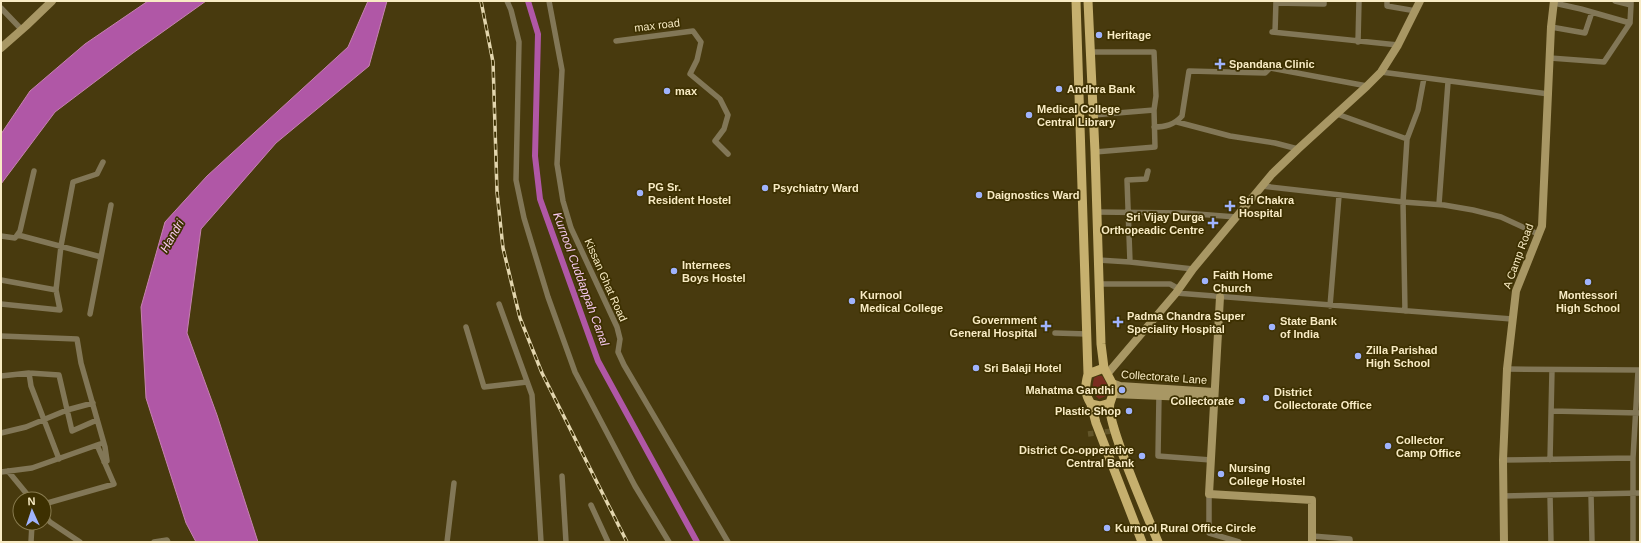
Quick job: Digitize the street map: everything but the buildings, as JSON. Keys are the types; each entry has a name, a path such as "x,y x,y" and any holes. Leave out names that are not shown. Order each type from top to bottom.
{"main road":[{"path":"1076,1 1087,334 1088,374 1085,386 1086,397 1091,404 1096,423 1142,542"},
{"path":"1088,1 1095,152 1101,344 1106,371 1112,383 1112,399 1110,406 1119,446 1158,542"},
{"path":"1088,374 1106,371"},
{"path":"1091,404 1100,406 1112,399"}],"street":[{"path":"507,1 519,42 516,180 524,218 548,297 575,372 635,486 670,542"},
{"name":"Kissan Ghat Road","path":"549,1 562,70 557,164 563,201 569,221 616,327 620,339 618,352 624,365 728,542"},
{"path":"1324,1 1324,4 1276,2 1273,32 1398,45"},
{"path":"1358,42 1359,1"},
{"path":"1387,1 1387,6 1416,10"},
{"path":"1106,371 1178,291 1193,269 1272,174 1381,72 1398,45 1420,1"},
{"path":"1550,58 1604,62 1630,24 1631,3 1615,1"},
{"path":"1,48 22,30 49,2"},
{"path":"1554,2 1630,24"},
{"name":"A Camp Road","path":"1504,542 1503,460 1507,369 1516,291 1542,226 1551,26 1554,2"},
{"path":"1,8 22,30"},
{"path":"1551,26 1586,33 1592,12"},
{"name":"max road","path":"616,41 693,31 701,42 697,60 690,74 720,99 728,115 724,129 715,141 728,154"},
{"path":"1090,52 1154,52 1156,96 1154,110 1155,147 1095,152"},
{"path":"1154,127 1164,127 1177,122 1182,116 1188,71 1265,73 1270,68 1367,86"},
{"path":"1381,72 1448,82 1549,94"},
{"path":"1405,311 1402,202 1407,139 1418,110 1424,78"},
{"path":"1439,204 1448,82"},
{"path":"1093,115 1154,110"},
{"path":"1337,114 1407,139"},
{"path":"1177,122 1230,136 1274,143 1298,149"},
{"path":"1,304 60,310 56,290 61,246 73,182 97,174 103,162"},
{"path":"1130,262 1127,180 1146,179 1148,171"},
{"path":"1,236 15,238 20,232 34,172"},
{"path":"1262,186 1339,196 1439,204 1501,217 1538,234"},
{"path":"1330,306 1339,196"},
{"path":"90,314 111,205"},
{"path":"1096,212 1184,213 1236,217"},
{"path":"18,235 100,257"},
{"path":"1098,260 1193,269"},
{"path":"1,280 56,290"},
{"path":"1098,284 1170,284 1178,291 1220,297 1512,319"},
{"path":"1220,297 1209,494 1209,533 1239,542"},
{"path":"499,304 532,395 541,542"},
{"path":"466,327 484,387 527,382"},
{"path":"1055,333 1087,334"},
{"path":"1,336 77,339 81,363 104,442 106,461 104,462"},
{"path":"1507,369 1639,370 1638,413 1633,458 1633,542"},
{"path":"1550,460 1552,370"},
{"path":"1,376 29,373 59,375 72,431 97,420"},
{"path":"29,373 32,386 59,459"},
{"name":"Collectorate Lane","path":"1112,383 1120,386 1160,392 1214,395"},
{"path":"1160,392 1158,456 1211,460"},
{"name":"Collectorate Lane","path":"1112,399 1160,392"},
{"path":"1,433 26,427 67,410 92,403"},
{"path":"1551,411 1638,413"},
{"path":"1,472 32,468 104,442"},
{"path":"52,502 114,484 97,445"},
{"path":"1503,460 1633,458"},
{"path":"8,471 24,491"},
{"path":"562,476 566,542"},
{"path":"447,542 454,483"},
{"path":"1503,496 1640,493"},
{"path":"1209,494 1312,500 1312,539 1350,539 1350,542"},
{"path":"1591,494 1592,542"},
{"path":"1550,495 1551,542"},
{"path":"591,505 608,542"},
{"path":"52,525 80,542"},
{"path":"31,542 32,531"},
{"path":"154,542 167,540 168,542"}],"shaded area":[{"path":"1102,376 1108,386 1106,396 1099,399 1093,392 1094,378"}],"water":[{"path":"148,1 206,1 133,53 55,112 1,184 1,134 30,91 85,44"},
{"name":"Handri","path":"368,1 387,1 369,66 276,143 201,229 187,333 217,415 258,542 196,542 186,523 146,398 141,307 165,222 207,176 348,47"}],"waterway":[{"name":"Kurnool Cuddappah Canal","path":"528,1 538,34 535,156 540,199 598,361 697,542"}],"tunnel":[{"path":"1088,434 1120,430"}],"railway":[{"path":"481,1 493,62 497,192 503,248 520,318 542,373 627,542"}],"place":[{"name":"Heritage","path":"1099,35"},
{"name":"Spandana Clinic","path":"1220,64"},
{"name":"Andhra Bank","path":"1059,89"},
{"name":"max","path":"667,91"},
{"name":"Medical College Central Library","path":"1029,115"},
{"name":"Psychiatry Ward","path":"765,188"},
{"name":"PG Sr. Resident Hostel","path":"640,193"},
{"name":"Daignostics Ward","path":"979,195"},
{"name":"Sri Chakra Hospital","path":"1230,206"},
{"name":"Sri Vijay Durga Orthopeadic Centre","path":"1213,223"},
{"name":"Internees Boys Hostel","path":"674,271"},
{"name":"Faith Home Church","path":"1205,281"},
{"name":"Montessori High School","path":"1588,282"},
{"name":"Kurnool Medical College","path":"852,301"},
{"name":"Padma Chandra Super Speciality Hospital","path":"1118,322"},
{"name":"Government General Hospital","path":"1046,326"},
{"name":"State Bank of India","path":"1272,327"},
{"name":"Zilla Parishad High School","path":"1358,356"},
{"name":"Sri Balaji Hotel","path":"976,368"},
{"name":"Mahatma Gandhi","path":"1122,390"},
{"name":"District Collectorate Office","path":"1266,398"},
{"name":"Collectorate","path":"1242,401"},
{"name":"Plastic Shop","path":"1129,411"},
{"name":"Collector Camp Office","path":"1388,446"},
{"name":"District Co-opperative Central Bank","path":"1142,456"},
{"name":"Nursing College Hostel","path":"1221,474"},
{"name":"Kurnool Rural Office Circle","path":"1107,528"}]}
